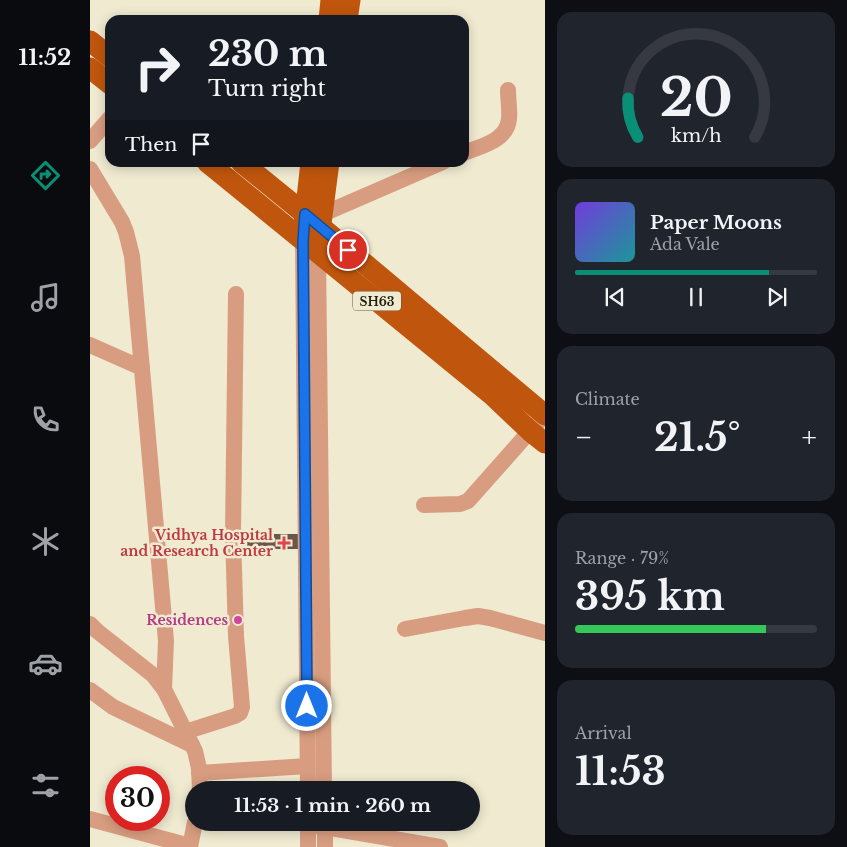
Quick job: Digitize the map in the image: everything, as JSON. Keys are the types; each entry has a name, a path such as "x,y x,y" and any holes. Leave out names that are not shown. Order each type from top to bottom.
{"main road":[{"path":"330,15 331,0"},
{"path":"348,15 350,0"},
{"path":"90,41 105,53"},
{"path":"90,68 105,80"},
{"name":"SH63","path":"212,167 310,247 395,302"},
{"name":"SH63","path":"248,167 316,219 395,302 491,394 541,426"},
{"path":"311,167 316,219"},
{"path":"310,247 328,167"}],"street":[{"path":"469,152 497,139 503,134 509,118 508,90"},
{"path":"90,141 105,124"},
{"path":"316,219 432,167"},
{"path":"90,169 122,222 132,256 166,641 164,690"},
{"path":"308,781 314,646 310,247"},
{"path":"90,690 113,707 189,738 240,713 242,707 236,636 233,533 236,294"},
{"path":"90,345 142,368"},
{"path":"424,505 468,502 541,426"},
{"path":"405,629 478,616 544,633"},
{"path":"90,624 159,682 195,751 199,781"},
{"path":"314,646 323,781"},
{"path":"199,773 307,766"},
{"path":"90,819 190,846 193,831"},
{"path":"308,831 308,847"},
{"path":"325,831 325,847"},
{"path":"356,831 440,847"}],"building":[{"path":"236,534 301,534 301,549 237,549"}],"place":[{"name":"Vidhya Hospital and Research Center","path":"284,543"},
{"name":"Residences","path":"238,620"}],"route":[{"path":"307,706 303,241 305,214 348,250"}]}
